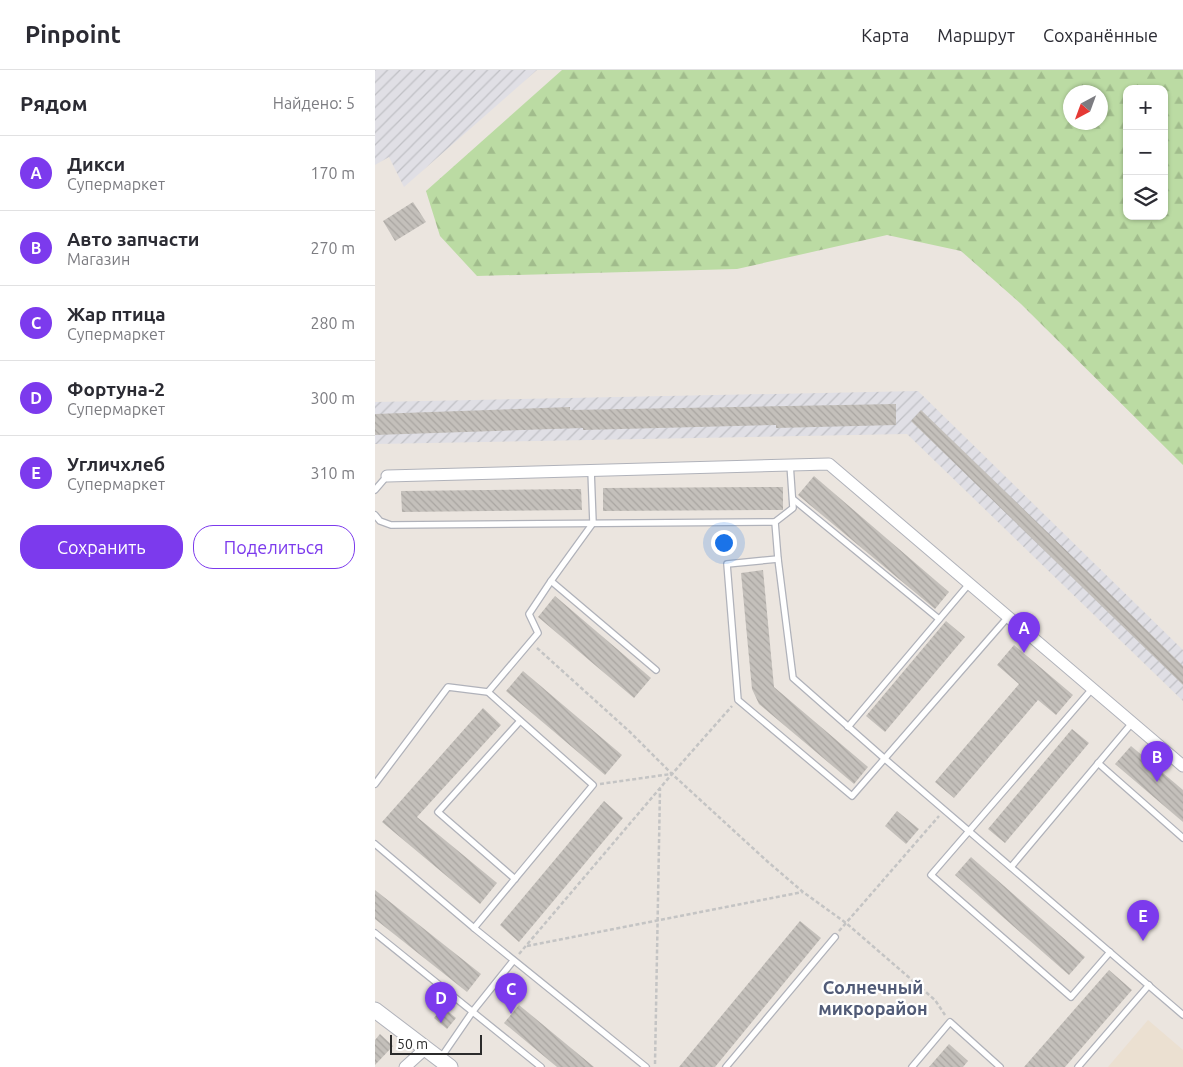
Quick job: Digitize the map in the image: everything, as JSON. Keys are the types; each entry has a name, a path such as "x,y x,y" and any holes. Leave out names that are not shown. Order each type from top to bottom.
{"street":[{"path":"387,476 829,464 1183,766"},
{"path":"375,1010 445,1063"},
{"path":"405,1067 426,1048"}],"lane":[{"path":"375,515 380,520 391,525 775,522 793,508 790,464"},
{"path":"488,692 538,633 529,614 593,523 591,470"},
{"path":"375,490 387,476"},
{"path":"793,499 939,620"},
{"path":"775,522 793,678 1183,1015"},
{"path":"778,559 727,564 738,700 853,796 1008,617"},
{"path":"551,581 656,670"},
{"path":"848,726 969,584"},
{"path":"375,784 448,687 488,692 593,785 474,928"},
{"path":"1092,688 931,875 1071,997 1110,952"},
{"path":"515,879 438,812 520,721"},
{"path":"1011,867 1133,723"},
{"path":"1098,763 1183,838"},
{"path":"375,844 513,961 646,1067"},
{"path":"375,933 541,1067"},
{"path":"727,1067 835,937"},
{"path":"445,1063 473,1011 513,961"},
{"path":"1078,1067 1149,985"},
{"path":"911,1067 950,1022 1000,1067"}],"path":[{"path":"530,642 803,892 846,923 935,1000 950,1022"},
{"path":"513,961 672,774 738,700"},
{"path":"593,785 672,774"},
{"path":"655,1067 656,921 660,788"},
{"path":"835,937 945,809"},
{"path":"525,947 803,892"}],"shaded area":[{"path":"375,70 537,70 404,187 389,157 375,165"},
{"path":"918,391 1183,650 1183,701 907,434 375,444 375,402"},
{"path":"1148,1020 1183,1050 1183,1067 1108,1067"}],"green space":[{"path":"562,70 1183,70 1183,465 1021,304 961,251 887,235 737,269 477,276 440,236 426,191"}],"building":[{"path":"413,202 426,222 395,241 383,221"},
{"path":"896,404 896,425 776,428 776,425 583,430 583,428 375,435 375,414 570,407 570,410"},
{"path":"921,410 1183,666 1183,685 911,421"},
{"path":"814,476 949,592 935,609 798,495"},
{"path":"783,487 783,510 603,511 603,488"},
{"path":"581,489 582,510 402,512 401,491"},
{"path":"763,570 774,687 868,767 854,784 759,704 752,689 741,573"},
{"path":"555,596 651,678 634,698 538,617"},
{"path":"946,621 965,637 885,732 866,716"},
{"path":"1014,645 1073,695 1056,715 1038,700 954,798 935,782 1019,684 997,665"},
{"path":"523,671 622,755 605,775 506,691"},
{"path":"483,708 501,725 417,817 497,883 480,904 382,822"},
{"path":"1072,729 1089,743 1005,843 988,829"},
{"path":"1131,746 1183,790 1183,822 1115,764"},
{"path":"604,801 623,818 519,942 500,925"},
{"path":"897,811 919,829 906,844 885,826"},
{"path":"971,857 1085,957 1069,975 955,875"},
{"path":"375,890 481,974 467,992 375,919"},
{"path":"800,921 821,938 715,1067 679,1067"},
{"path":"1109,970 1132,990 1065,1067 1024,1067"},
{"path":"519,1005 594,1067 557,1067 504,1023"},
{"path":"443,1007 456,1018 447,1029 434,1018"},
{"path":"380,1034 393,1046 375,1065 375,1040"},
{"path":"949,1044 968,1061 963,1067 929,1067"}],"place":[{"name":"Дикси","path":"1024,653"},
{"name":"Авто запчасти","path":"1157,782"},
{"name":"Угличхлеб","path":"1143,941"},
{"name":"Жар птица","path":"511,1014"},
{"name":"Фортуна-2","path":"441,1023"}],"district":[{"name":"Солнечный микрорайон","path":"873,998"}]}
